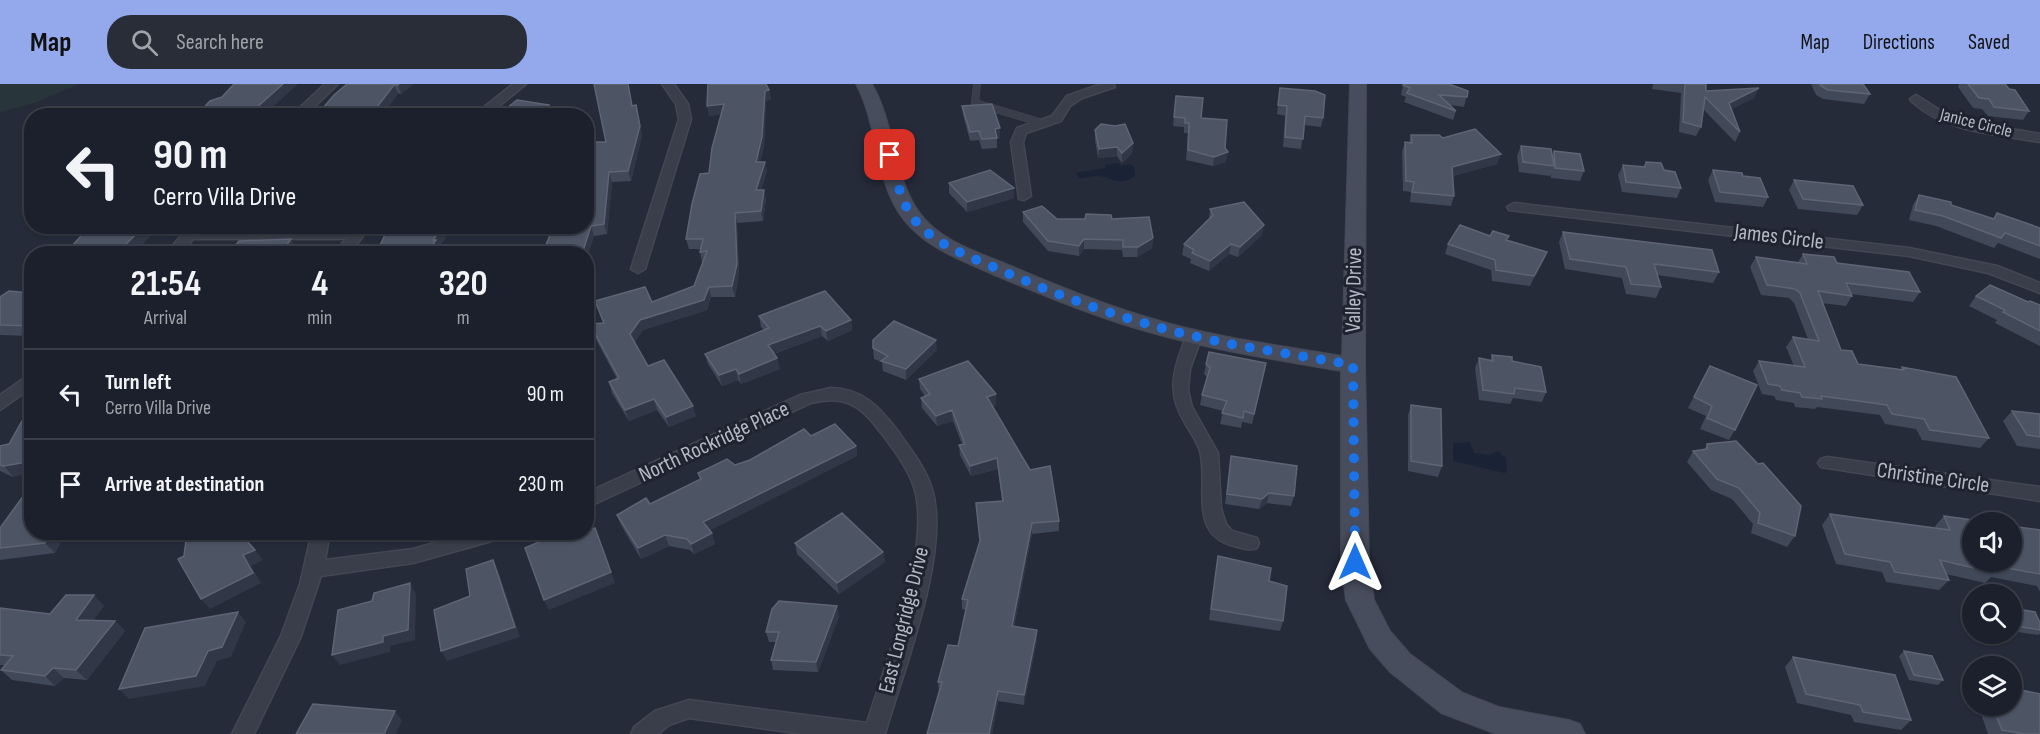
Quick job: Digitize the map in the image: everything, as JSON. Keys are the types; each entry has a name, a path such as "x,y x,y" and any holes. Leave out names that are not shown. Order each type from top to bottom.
{"street":[{"path":"306,108 332,84"},
{"path":"489,108 520,84"},
{"path":"638,269 685,118 682,104 668,84"},
{"path":"864,84 877,109 902,201 910,214 931,236 945,245 1093,307 1194,336 1353,365"},
{"name":"Valley Drive","path":"1358,84 1353,365 1357,582 1360,600 1380,640 1400,663 1433,691 1474,713 1498,722 1569,734"},
{"path":"1024,196 1017,154 1018,135 1021,131 1057,118 1062,104 1069,98 1108,85"},
{"name":"Janice Circle","path":"1916,99 1928,110 1950,119 2040,138"},
{"name":"James Circle","path":"1514,207 1920,254 1992,269 2040,288"},
{"path":"180,246 190,234"},
{"path":"348,246 358,234"},
{"path":"1194,336 1181,375 1180,391 1184,406 1209,452 1213,518 1226,537 1250,543"},
{"path":"0,404 24,384"},
{"name":"North Rockridge Place","path":"594,497 806,399 820,394 844,394"},
{"name":"East Longridge Drive","path":"844,394 854,396 873,409 915,469 925,497 926,532 919,577 874,734"},
{"name":"Christine Circle","path":"1827,463 2040,494"},
{"path":"243,734 276,668 315,569 320,540"},
{"path":"315,569 413,556 471,540"},
{"path":"642,734 662,718 689,709 874,734"}],"lane":[{"path":"977,84 975,103 1043,123"}],"shaded area":[{"path":"0,84 79,84 34,103 0,112"}],"water":[{"path":"1119,163 1120,166 1130,164 1134,167 1135,176 1124,181 1116,181 1099,176 1079,178 1076,173 1106,168 1105,165"},
{"path":"1470,442 1474,453 1489,455 1498,451 1506,458 1507,471 1505,473 1453,461 1453,443"}],"building":[{"path":"234,84 283,84 256,108 203,108 210,101 222,97"},
{"path":"347,84 399,84 394,85 376,108 323,108"},
{"path":"594,84 628,84 632,106 636,105 640,126 628,171 609,172 604,224 594,226 594,142 606,142"},
{"path":"708,84 766,84 769,90 765,91 762,137 756,162 765,162 756,190 764,190 761,211 735,213 737,264 732,286 709,287 704,300 640,320 630,334 648,366 664,360 693,406 666,417 654,399 625,410 609,382 619,378 594,331 594,324 604,323 595,301 645,287 652,302 694,286 707,251 700,252 703,239 686,239 700,174 709,173 712,148 724,104 707,106"},
{"path":"1449,84 1468,91 1467,97 1439,95 1456,111 1407,93 1410,88 1403,85"},
{"path":"1685,84 1706,84 1706,91 1759,88 1729,103 1740,132 1705,97 1701,127 1683,122"},
{"path":"1820,84 1863,84 1870,94 1828,90"},
{"path":"1968,84 2005,84 2009,89 2015,90 2029,111 1994,107 1989,99 1979,98"},
{"path":"1280,88 1315,91 1325,95 1323,118 1305,116 1303,139 1285,137 1287,106 1278,105"},
{"path":"1176,96 1203,98 1201,118 1227,120 1225,148 1228,152 1214,157 1188,150 1189,123 1185,123 1185,118 1174,117"},
{"path":"517,100 549,105 546,108 507,108"},
{"path":"992,104 1000,128 995,129 997,138 982,139 979,131 970,132 962,106"},
{"path":"1101,124 1115,126 1125,124 1133,143 1122,153 1117,147 1099,149 1095,130"},
{"path":"1475,129 1501,154 1452,167 1454,196 1412,192 1414,182 1406,181 1405,142 1412,143 1411,135 1439,135 1443,138"},
{"path":"1521,146 1551,149 1554,166 1523,162"},
{"path":"1554,151 1580,154 1584,171 1555,168"},
{"path":"1646,162 1661,163 1664,170 1675,172 1681,188 1626,182 1623,165 1645,167"},
{"path":"990,170 1014,188 967,202 949,183"},
{"path":"1713,170 1742,173 1743,176 1760,178 1768,197 1720,192"},
{"path":"1794,180 1853,186 1863,205 1803,199"},
{"path":"1919,195 1951,202 1951,205 1994,219 1997,213 2040,228 2040,246 2005,233 2001,238 1943,216 1915,210"},
{"path":"1244,202 1264,225 1240,247 1231,244 1210,261 1192,253 1194,250 1184,244 1213,215 1210,209"},
{"path":"1042,206 1057,219 1085,219 1086,214 1111,215 1112,219 1149,217 1153,238 1138,247 1123,247 1123,240 1084,239 1079,246 1048,241 1023,212"},
{"path":"1460,225 1490,236 1493,231 1509,236 1506,240 1547,252 1534,276 1496,270 1495,260 1448,244"},
{"path":"1563,232 1712,250 1719,272 1654,264 1661,287 1631,284 1626,267 1570,259"},
{"path":"83,234 136,234 124,246 72,246"},
{"path":"385,234 437,234 432,246 380,246"},
{"path":"551,234 588,234 585,246 545,246"},
{"path":"291,239 286,246 235,246 239,241"},
{"path":"1803,254 1834,257 1837,263 1909,272 1920,292 1846,283 1852,296 1818,291 1841,350 1852,351 1858,364 1904,370 1902,367 1956,377 1989,438 1930,430 1924,419 1892,414 1887,405 1821,396 1822,399 1802,397 1800,393 1782,390 1780,386 1768,384 1759,361 1805,367 1793,337 1819,341 1800,293 1795,289 1767,285 1756,257 1807,264"},
{"path":"1990,285 2040,305 2040,331 1976,296"},
{"path":"9,291 24,292 24,326 0,325 0,297"},
{"path":"825,291 851,320 826,331 820,326 768,345 777,358 739,374 736,369 719,375 705,354 769,328 759,316"},
{"path":"894,321 936,340 906,369 881,361 888,356 873,348 873,340"},
{"path":"1209,352 1266,363 1254,414 1244,411 1243,418 1222,413 1227,401 1202,395 1210,368 1206,364"},
{"path":"1492,355 1512,357 1512,361 1541,367 1546,392 1515,388 1514,394 1483,390 1479,358 1493,361"},
{"path":"968,361 996,394 987,397 1030,470 1050,466 1059,521 1032,523 1012,626 1037,630 1024,695 998,691 989,734 927,734 942,682 938,682 948,645 958,646 968,600 962,599 980,541 976,503 1003,501 997,458 970,466 959,445 965,444 952,410 936,416 921,398 930,394 919,379"},
{"path":"1710,366 1757,385 1735,430 1707,418 1712,406 1694,397"},
{"path":"1411,405 1441,409 1442,466 1411,461"},
{"path":"2012,411 2040,414 2040,437 2027,435"},
{"path":"24,417 24,462 0,465 0,446 9,444"},
{"path":"835,424 856,446 703,522 712,533 691,544 687,539 665,535 638,548 617,515 646,498 650,504 701,479 698,473 727,459 735,465 750,460 804,429 811,436"},
{"path":"1736,441 1758,464 1763,463 1801,506 1795,536 1758,523 1760,513 1739,488 1717,479 1693,451 1707,449 1707,444"},
{"path":"1231,456 1297,466 1294,496 1269,493 1262,499 1227,494"},
{"path":"24,495 24,540 47,540 45,543 0,548 0,528"},
{"path":"842,513 883,552 837,583 795,543"},
{"path":"1830,514 1950,530 1944,516 1962,519 1962,565 1940,560 1949,580 1895,572 1890,562 1845,554"},
{"path":"2022,527 2040,530 2040,574 2022,571"},
{"path":"594,528 611,572 544,600 525,548 544,540 594,540"},
{"path":"186,540 246,540 255,550 243,555 253,573 201,599 178,559 184,556"},
{"path":"1218,556 1271,568 1269,581 1287,586 1283,621 1211,609"},
{"path":"493,560 515,627 441,651 434,610 470,596 466,569"},
{"path":"410,583 408,630 383,636 383,642 332,655 338,610 372,601 374,593"},
{"path":"66,595 94,595 76,620 115,621 76,670 53,668 45,676 1,670 13,656 0,655 0,608 50,614"},
{"path":"779,601 837,606 816,662 771,660 779,632 766,632 772,609"},
{"path":"2022,610 2035,612 2040,623 2040,630 2022,627"},
{"path":"238,612 222,647 208,651 196,676 119,689 145,628"},
{"path":"1904,651 1932,656 1943,680 1914,675"},
{"path":"1793,657 1895,675 1911,720 1863,712 1860,705 1806,694"},
{"path":"2022,690 2040,694 2040,734 2002,730 1996,716 2022,716"},
{"path":"313,704 395,711 384,734 296,734"}],"route":[{"path":"890,155 902,201 919,225 945,245 1093,307 1170,331 1353,365 1355,562"}]}
